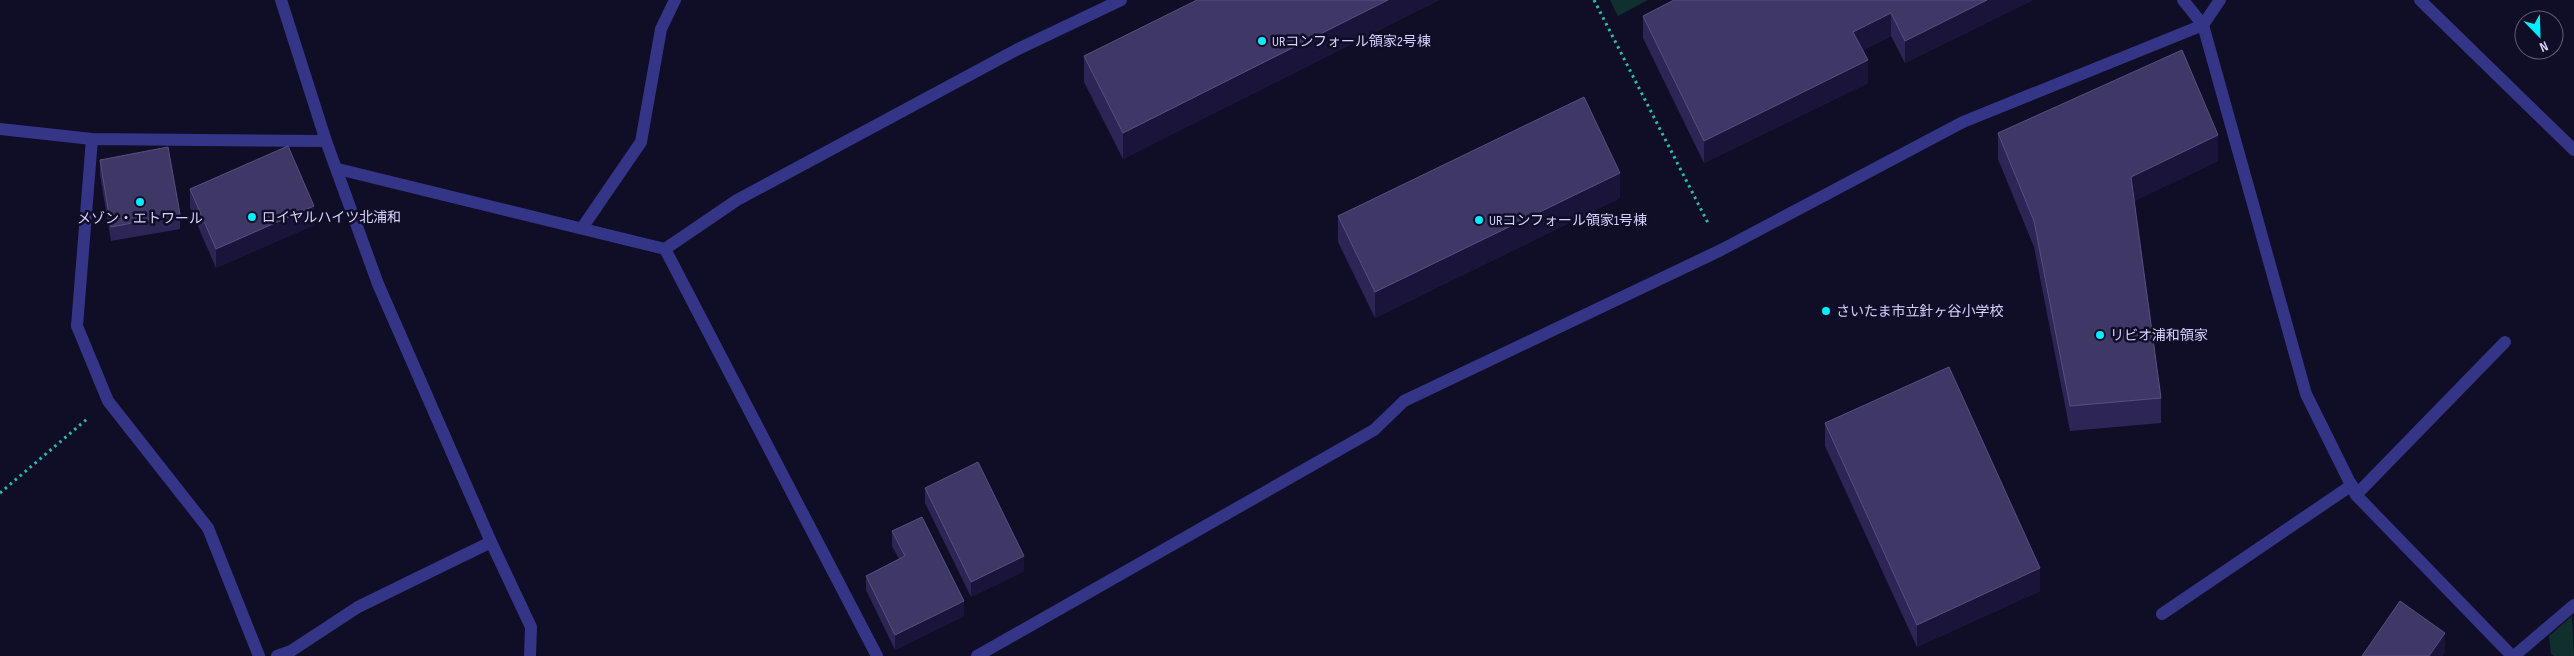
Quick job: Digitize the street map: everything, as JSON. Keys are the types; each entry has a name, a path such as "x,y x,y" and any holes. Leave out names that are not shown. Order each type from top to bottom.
{"street":[{"path":"281,0 326,141 338,169 378,284 490,542 531,628 530,656"},
{"path":"582,228 641,142 661,29 675,0"},
{"path":"665,249 737,200 1018,49 1121,0"},
{"path":"2183,0 2203,25 2306,394 2354,490 2513,656 2574,605"},
{"path":"977,656 1374,430 1404,400 1721,250 1963,122 2203,25 2220,0"},
{"path":"2420,0 2574,150"},
{"path":"0,129 92,139 326,141"},
{"path":"92,139 77,326 108,401 208,528 259,656"},
{"path":"338,169 665,249 877,656"},
{"path":"2162,614 2354,490 2504,342"},
{"path":"277,656 291,651 358,607 490,542"}],"path":[{"path":"1594,0 1721,250"},
{"path":"0,493 108,401"}],"green space":[{"path":"1610,0 1648,0 1618,16"},
{"path":"2572,616 2574,656 2554,656 2551,654 2549,636"}],"building":[{"name":"URコンフォール領家2号棟","path":"1197,0 1388,0 1123,133 1084,56"},
{"path":"1674,0 1987,0 1905,41 1891,13 1853,32 1868,60 1704,141 1643,16"},
{"name":"リビオ浦和領家","path":"2182,50 2218,135 2131,177 2161,398 2070,406 2034,221 1998,133"},
{"name":"URコンフォール領家1号棟","path":"1584,97 1620,173 1375,292 1338,216"},
{"name":"ロイヤルハイツ北浦和","path":"288,146 314,206 216,249 190,189"},
{"name":"メゾン・エトワール","path":"168,147 180,214 111,227 100,160"},
{"path":"1949,367 2040,568 1917,625 1825,423"},
{"path":"978,462 1024,556 971,582 925,488"},
{"path":"922,517 964,601 895,635 866,576 905,556 892,531"},
{"path":"2400,601 2445,633 2429,656 2362,656"}],"place":[{"name":"URコンフォール領家2号棟","path":"1262,41"},
{"name":"メゾン・エトワール","path":"140,202"},
{"name":"ロイヤルハイツ北浦和","path":"252,217"},
{"name":"URコンフォール領家1号棟","path":"1479,220"},
{"name":"さいたま市立針ヶ谷小学校","path":"1826,311"},
{"name":"リビオ浦和領家","path":"2100,335"}]}
